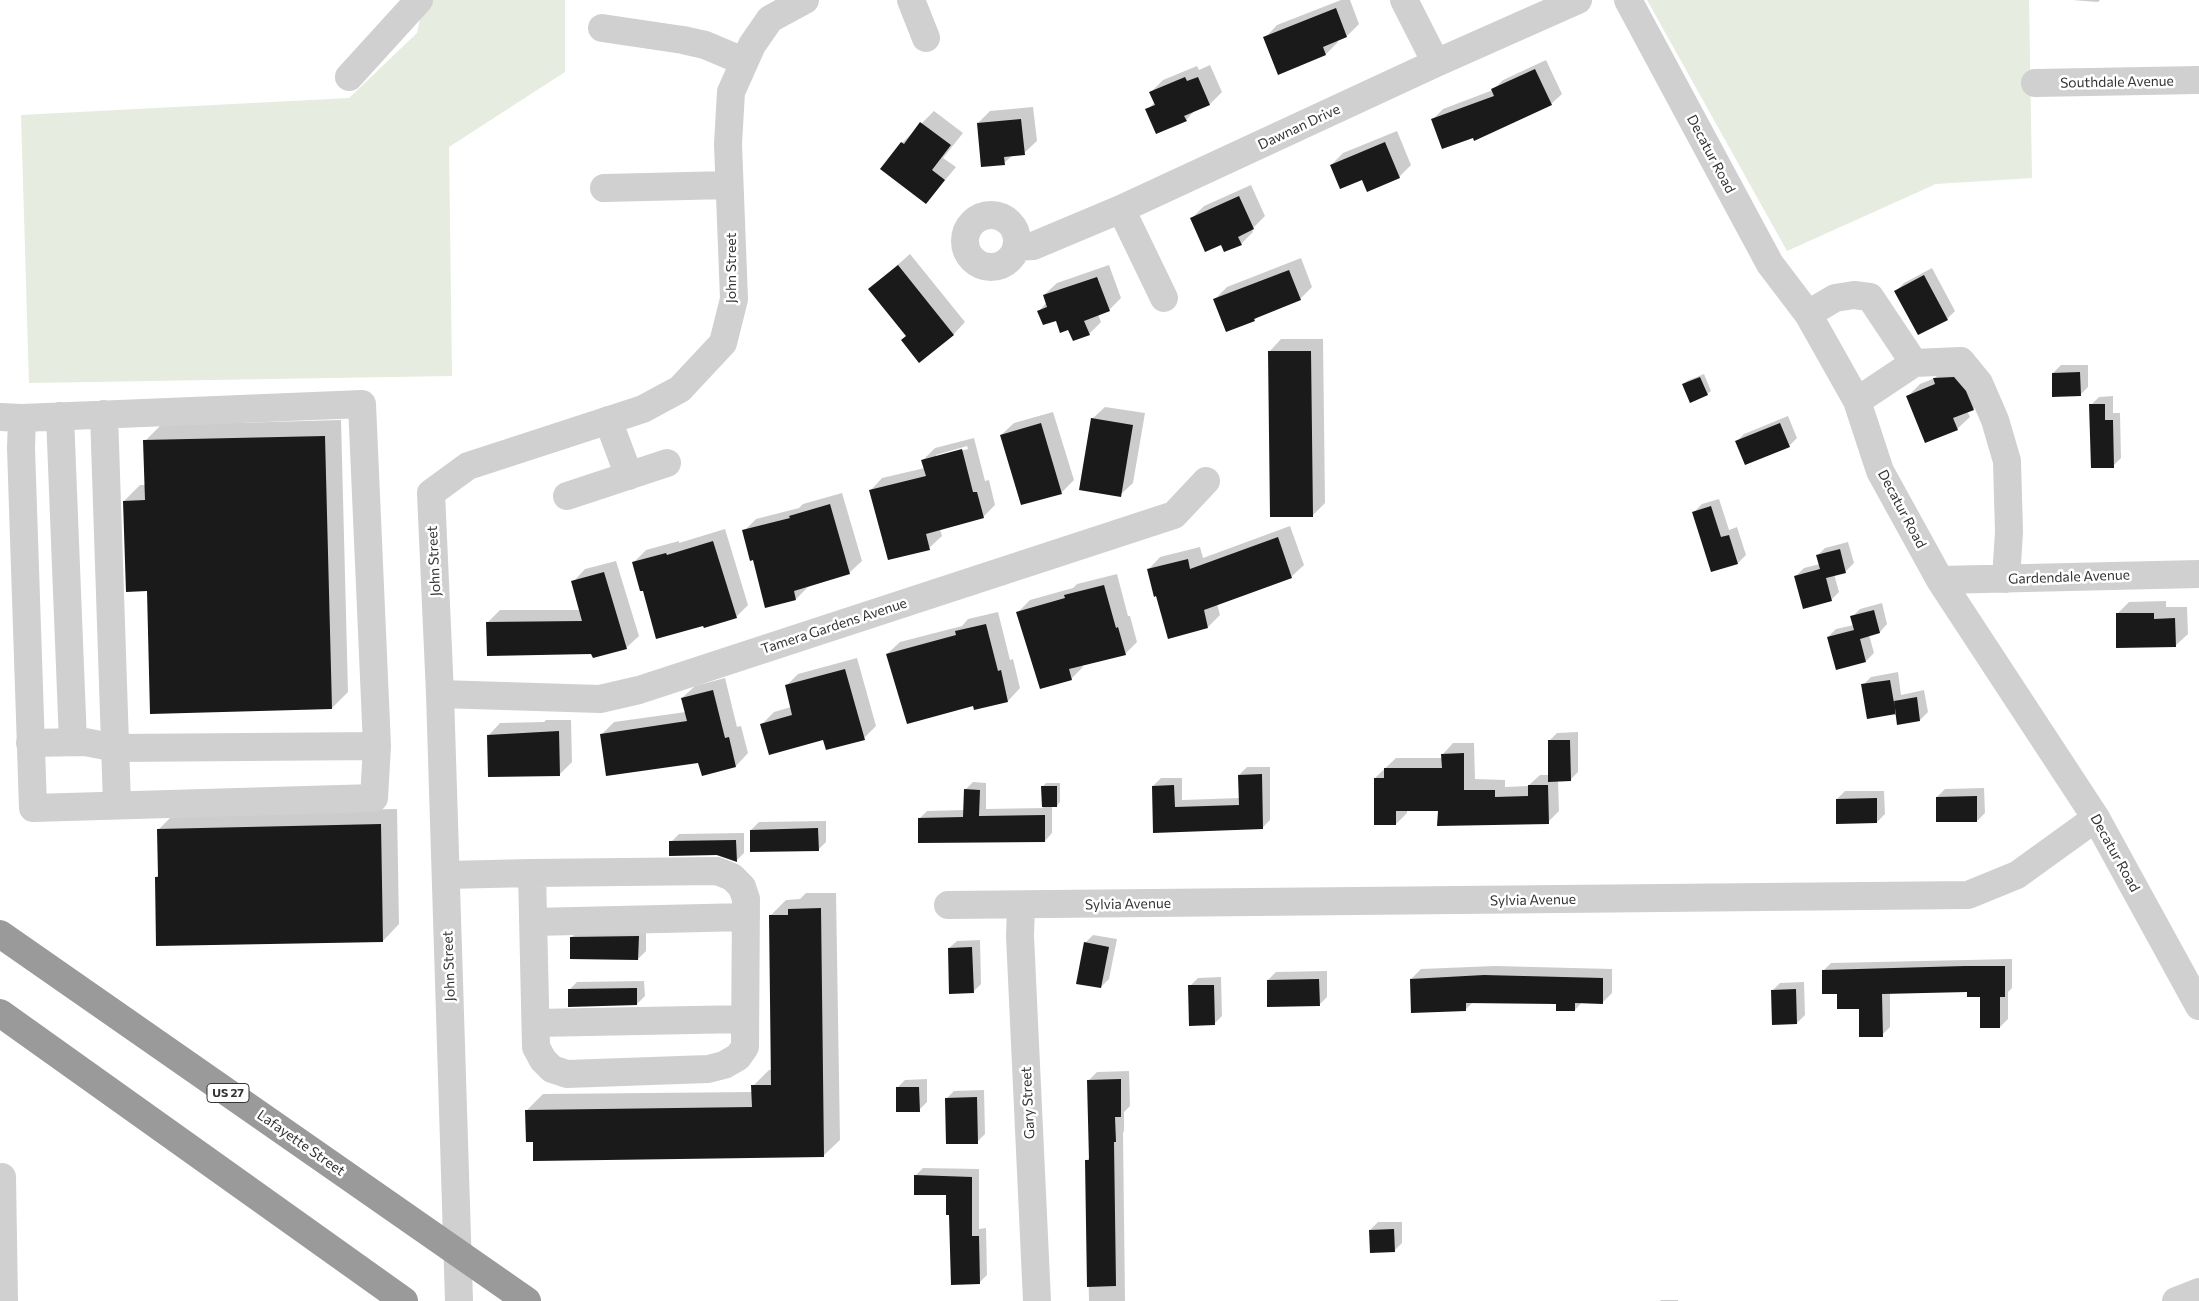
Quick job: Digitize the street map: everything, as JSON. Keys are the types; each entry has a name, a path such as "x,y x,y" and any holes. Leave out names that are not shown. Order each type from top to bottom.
{"highway":[{"name":"Lafayette Street","path":"0,934 527,1301"},
{"path":"0,1013 404,1301"}],"street":[{"path":"349,77 419,0"},
{"name":"John Street","path":"459,1301 440,694 431,492 468,466 643,409 680,389 723,344 734,299 728,144 731,92 743,61 752,45 765,9 806,0"},
{"path":"911,0 926,38"},
{"path":"1404,0 1436,63"},
{"name":"Dawnan Drive","path":"1017,247 1033,246 1121,209 1436,63 1578,0"},
{"name":"Decatur Road","path":"1628,0 1770,264 1808,314 1857,400 1880,471 1940,580 2096,818 2199,1006"},
{"path":"602,28 706,45 743,61"},
{"name":"Southdale Avenue","path":"2035,83 2199,80"},
{"path":"604,188 729,185"},
{"path":"1121,209 1164,298"},
{"path":"1808,314 1835,298 1854,295 1870,297 1914,363"},
{"path":"1857,400 1914,363 1961,361 1980,383 1995,420 2007,461 2009,532 2006,579"},
{"path":"362,404 377,746 374,798 117,804 33,808 21,448 11,417 60,416 362,404"},
{"path":"104,414 117,804"},
{"path":"60,416 73,742"},
{"path":"608,420 628,476"},
{"path":"567,496 667,463"},
{"name":"Tamera Gardens Avenue","path":"440,694 600,699 639,690 1174,515 1206,481"},
{"name":"Gardendale Avenue","path":"1940,580 2199,574"},
{"path":"30,743 85,742 116,748 377,746"},
{"name":"Sylvia Avenue","path":"948,905 1968,894 2017,875 2096,818"},
{"path":"446,875 532,873 717,871 732,877 742,887 746,898 745,1047 738,1057 724,1065 708,1068 567,1074 552,1068 542,1060 536,1047 532,873"},
{"name":"Gary Street","path":"1021,904 1020,936 1037,1301"},
{"path":"534,922 746,917"},
{"path":"536,1023 745,1019"},
{"path":"2,1177 4,1301"},
{"path":"2176,1301 2199,1292"}],"shaded area":[{"path":"424,0 565,0 565,72 449,147 452,376 29,383 21,115 349,98 417,33"},
{"path":"1647,0 2029,0 2032,178 1936,184 1787,251"}],"building":[{"path":"1336,8 1347,37 1323,47 1326,55 1278,75 1263,37"},
{"path":"1535,69 1552,105 1474,141 1473,138 1442,149 1431,119 1494,96 1491,89"},
{"path":"1185,77 1187,81 1198,77 1210,105 1184,116 1187,121 1156,134 1145,109 1155,105 1149,92"},
{"path":"1021,119 1025,155 1004,157 1005,165 981,167 977,123"},
{"path":"920,122 951,145 932,170 945,180 926,204 880,169 901,142 904,144"},
{"path":"1385,142 1400,178 1367,192 1362,180 1340,189 1330,165"},
{"path":"1239,196 1254,229 1238,237 1242,245 1224,252 1221,245 1205,252 1190,218"},
{"path":"898,265 954,335 919,363 901,340 906,336 868,289"},
{"path":"1289,270 1301,300 1226,332 1213,299"},
{"path":"1924,275 1948,320 1918,335 1894,291"},
{"path":"1097,277 1110,311 1084,321 1090,335 1073,341 1068,330 1060,333 1056,321 1043,325 1037,311 1047,307 1043,295"},
{"path":"1268,351 1311,351 1313,517 1270,517"},
{"path":"2080,372 2081,396 2052,397 2052,373"},
{"path":"1700,377 1708,395 1690,403 1682,384"},
{"path":"1954,377 1966,391 1974,410 1953,418 1958,430 1925,443 1906,396 1935,384 1933,378"},
{"path":"2089,404 2105,404 2105,420 2113,420 2114,468 2091,468"},
{"path":"1091,418 1133,425 1121,497 1079,490"},
{"path":"1041,423 1062,494 1021,505 1000,435"},
{"path":"1780,423 1790,447 1745,465 1735,441"},
{"path":"325,436 332,709 150,714 147,591 126,592 123,501 145,500 143,440"},
{"path":"962,449 973,492 977,492 984,518 926,534 930,550 888,560 869,490 926,476 921,460"},
{"path":"830,504 850,574 794,591 796,600 765,608 753,560 750,561 742,530 790,518 789,516"},
{"path":"1711,506 1721,537 1729,535 1738,564 1711,572 1692,512"},
{"path":"1278,537 1292,578 1204,610 1208,628 1168,639 1147,569 1188,559 1190,569"},
{"path":"713,541 737,618 656,639 643,591 640,591 632,562 666,553 667,555"},
{"path":"1840,549 1846,573 1826,578 1832,601 1803,609 1794,576 1820,569 1816,555"},
{"path":"604,572 627,649 593,658 591,654 487,656 486,622 582,621 571,581"},
{"path":"1104,585 1126,655 1069,669 1072,680 1040,689 1016,612 1065,598 1064,595"},
{"path":"1874,610 1880,633 1860,639 1866,662 1836,670 1827,637 1854,630 1850,616"},
{"path":"2116,613 2154,613 2154,619 2175,618 2176,647 2116,648"},
{"path":"986,624 998,671 1001,670 1008,702 974,710 973,706 907,724 886,654 956,635 955,631"},
{"path":"845,669 865,740 826,750 823,740 769,755 760,724 792,715 785,685"},
{"path":"1890,680 1896,714 1867,719 1861,684"},
{"path":"713,690 725,738 729,737 736,767 702,776 698,763 606,776 600,734 687,721 681,698"},
{"path":"1917,697 1920,721 1897,725 1894,701"},
{"path":"559,731 560,776 488,777 487,735"},
{"path":"1548,740 1570,740 1571,781 1548,782"},
{"path":"1464,753 1464,790 1495,790 1495,797 1528,796 1528,785 1548,785 1549,824 1437,826 1438,811 1396,811 1396,825 1374,825 1374,778 1384,778 1384,768 1442,768 1441,754"},
{"path":"1262,774 1263,829 1153,833 1152,786 1174,785 1175,807 1239,805 1238,775"},
{"path":"1041,786 1057,786 1057,807 1042,807"},
{"path":"964,789 980,790 979,816 1045,815 1045,842 918,843 918,818 963,817"},
{"path":"1977,796 1977,822 1936,822 1936,797"},
{"path":"1877,798 1877,823 1836,824 1836,799"},
{"path":"381,824 383,942 156,946 155,877 158,877 157,829"},
{"path":"818,828 819,851 750,852 750,830"},
{"path":"736,840 737,862 717,855 669,856 669,841"},
{"path":"821,908 824,1157 533,1161 533,1142 526,1142 525,1110 752,1107 751,1085 771,1085 769,915 788,915 788,909"},
{"path":"639,936 638,960 570,959 570,937"},
{"path":"1084,942 1109,947 1101,988 1076,984"},
{"path":"972,947 974,993 949,994 948,948"},
{"path":"2005,966 2005,997 2000,997 2000,1028 1980,1028 1980,997 1967,997 1967,992 1882,994 1883,1037 1859,1037 1859,1009 1837,1009 1837,994 1822,994 1822,970"},
{"path":"1484,975 1603,978 1603,1004 1575,1003 1575,1011 1556,1011 1556,1004 1466,1003 1466,1011 1411,1013 1410,979"},
{"path":"1319,979 1320,1006 1267,1007 1267,980"},
{"path":"1188,985 1214,985 1215,1025 1189,1026"},
{"path":"637,988 637,1005 568,1007 568,989"},
{"path":"1796,989 1797,1024 1772,1025 1771,990"},
{"path":"1121,1079 1121,1117 1115,1117 1116,1142 1114,1142 1116,1286 1087,1287 1085,1160 1089,1160 1087,1080"},
{"path":"896,1087 919,1087 920,1112 896,1112"},
{"path":"977,1097 978,1144 946,1144 945,1098"},
{"path":"914,1175 972,1177 972,1236 979,1236 980,1284 951,1285 949,1215 946,1215 946,1195 914,1195"},
{"path":"1394,1229 1395,1252 1370,1253 1369,1230"}]}
